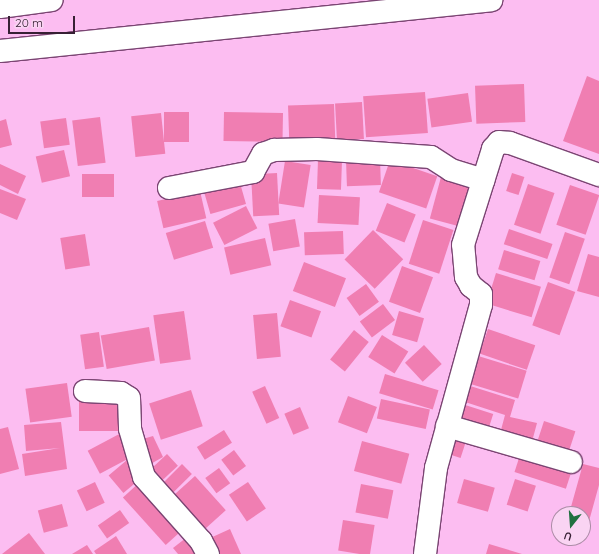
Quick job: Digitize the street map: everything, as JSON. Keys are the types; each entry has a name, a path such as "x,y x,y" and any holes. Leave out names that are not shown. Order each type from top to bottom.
{"street":[{"path":"0,7 52,0"},
{"path":"0,51 491,0"},
{"path":"424,554 436,468 481,305 481,294 471,286 466,277 463,245 493,149 499,142 504,141 599,175"},
{"path":"169,188 253,172 263,154 274,150 317,149 431,157 451,170 483,180"},
{"path":"85,391 121,392 129,398 130,429 144,477 201,541 208,554"},
{"path":"447,426 570,462"}],"building":[{"path":"587,76 599,81 599,154 563,141"},
{"path":"524,84 525,122 476,124 475,86"},
{"path":"425,92 428,133 366,137 363,96"},
{"path":"468,93 472,122 431,127 427,99"},
{"path":"362,102 364,139 337,140 335,103"},
{"path":"334,104 335,140 289,142 288,106"},
{"path":"164,112 189,112 189,142 164,142"},
{"path":"224,112 283,113 282,142 223,141"},
{"path":"161,113 165,154 135,157 131,116"},
{"path":"100,117 106,163 78,166 72,120"},
{"path":"66,118 70,145 44,148 40,122"},
{"path":"6,119 12,145 0,148 0,121"},
{"path":"64,150 70,176 42,183 36,157"},
{"path":"380,159 381,185 347,186 346,160"},
{"path":"318,160 342,161 341,190 317,189"},
{"path":"390,160 437,176 426,208 379,192"},
{"path":"285,161 311,165 304,208 278,203"},
{"path":"0,164 26,176 18,194 0,185"},
{"path":"277,173 279,215 253,216 251,174"},
{"path":"512,173 524,177 518,195 506,191"},
{"path":"82,174 114,174 114,197 82,197"},
{"path":"238,176 246,204 210,214 202,186"},
{"path":"441,177 470,185 459,226 430,219"},
{"path":"528,184 554,193 540,234 514,225"},
{"path":"570,185 599,195 586,235 556,225"},
{"path":"0,189 26,199 17,220 0,213"},
{"path":"200,191 206,218 163,228 157,201"},
{"path":"319,195 360,197 358,225 318,223"},
{"path":"387,203 416,215 405,242 376,231"},
{"path":"246,206 257,228 224,245 213,223"},
{"path":"295,219 300,247 273,251 268,224"},
{"path":"423,220 453,230 439,274 409,264"},
{"path":"205,221 213,248 174,260 166,233"},
{"path":"509,229 552,244 547,259 504,244"},
{"path":"373,230 403,259 375,289 345,259"},
{"path":"343,231 344,254 305,255 304,232"},
{"path":"565,232 585,239 569,284 549,277"},
{"path":"85,234 90,266 65,270 60,238"},
{"path":"265,238 271,265 230,275 224,247"},
{"path":"504,250 540,261 534,280 498,269"},
{"path":"588,254 599,257 599,297 577,291"},
{"path":"304,262 346,278 335,307 293,291"},
{"path":"402,266 433,277 420,313 389,302"},
{"path":"496,273 541,287 532,317 487,304"},
{"path":"548,282 575,292 560,335 532,325"},
{"path":"366,284 379,302 360,316 347,298"},
{"path":"290,300 321,311 311,338 280,326"},
{"path":"383,304 395,320 372,337 360,321"},
{"path":"184,311 191,360 160,364 153,315"},
{"path":"399,311 424,318 417,342 392,335"},
{"path":"277,313 281,357 257,359 253,315"},
{"path":"149,327 155,360 107,369 101,336"},
{"path":"488,329 535,345 527,370 480,354"},
{"path":"354,330 369,342 345,371 330,360"},
{"path":"99,332 104,367 85,369 80,335"},
{"path":"382,335 408,351 395,373 368,357"},
{"path":"424,345 442,364 423,382 405,363"},
{"path":"475,355 527,371 518,399 467,383"},
{"path":"385,374 439,390 433,409 379,393"},
{"path":"67,383 72,417 30,423 25,389"},
{"path":"467,385 515,400 510,417 537,423 530,449 498,441 505,415 462,401"},
{"path":"265,386 279,418 266,424 252,392"},
{"path":"191,390 203,426 161,440 149,404"},
{"path":"348,396 377,407 367,433 338,422"},
{"path":"79,397 125,397 125,431 79,431"},
{"path":"381,399 430,409 426,429 377,419"},
{"path":"459,403 493,414 487,433 453,422"},
{"path":"300,407 309,428 293,435 284,414"},
{"path":"544,421 575,431 568,455 536,445"},
{"path":"61,422 67,469 25,476 22,454 60,448 26,451 24,425"},
{"path":"8,427 19,469 0,474 0,429"},
{"path":"224,430 232,443 205,460 197,447"},
{"path":"123,432 135,455 100,474 88,451"},
{"path":"455,433 467,437 461,458 448,454"},
{"path":"153,436 163,457 147,466 136,441"},
{"path":"362,441 409,454 401,484 354,471"},
{"path":"234,450 246,466 233,476 221,460"},
{"path":"521,452 572,469 566,489 515,472"},
{"path":"167,454 178,466 159,483 148,472"},
{"path":"127,460 142,478 123,493 109,475"},
{"path":"182,464 192,474 171,495 161,485"},
{"path":"583,464 599,468 599,485 591,514 591,506 571,506"},
{"path":"219,468 230,483 216,493 205,478"},
{"path":"195,476 226,510 205,529 174,495"},
{"path":"464,479 495,488 488,512 457,503"},
{"path":"515,479 536,486 528,511 507,505"},
{"path":"95,482 105,503 87,511 77,490"},
{"path":"140,482 183,530 166,545 123,497"},
{"path":"248,482 266,509 247,521 229,495"},
{"path":"361,484 393,490 388,519 355,512"},
{"path":"62,504 68,526 44,533 38,510"},
{"path":"120,510 129,523 107,539 98,525"},
{"path":"343,520 375,525 370,554 338,551"},
{"path":"230,529 241,554 214,554 208,539"},
{"path":"29,533 45,554 2,554"},
{"path":"191,534 204,554 178,554 173,548"},
{"path":"116,536 127,554 96,554 94,551"},
{"path":"489,544 522,554 486,554"},
{"path":"87,545 93,554 72,554"}]}
